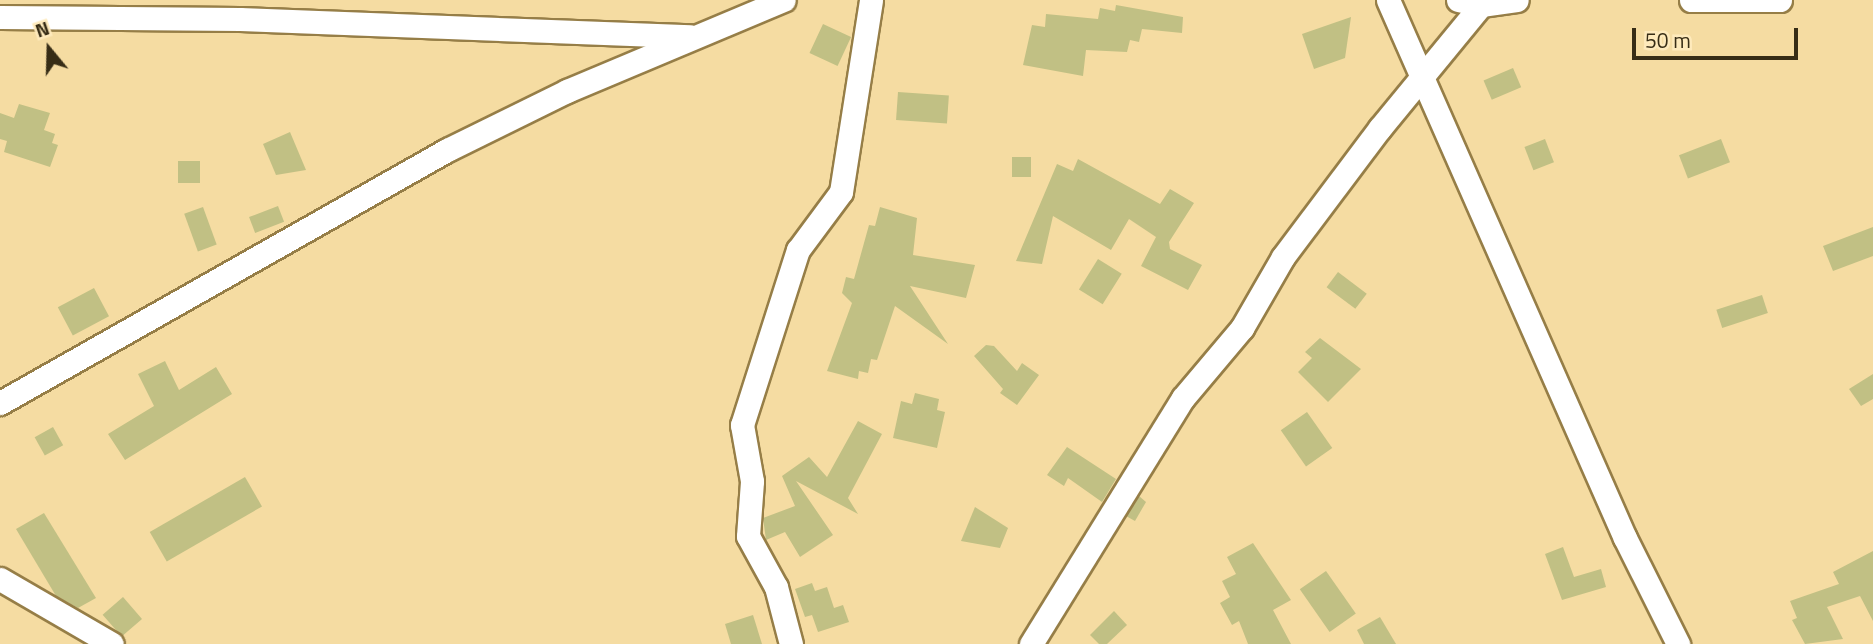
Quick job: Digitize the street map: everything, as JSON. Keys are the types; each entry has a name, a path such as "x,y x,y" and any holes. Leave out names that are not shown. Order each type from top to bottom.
{"street":[{"path":"0,403 447,150 697,36 785,0"},
{"path":"791,644 776,587 748,536 752,481 742,425 798,250 841,192 871,0"},
{"path":"1388,0 1625,538 1678,644"},
{"path":"1458,0 1481,5 1517,0"},
{"path":"1690,0 1780,0"},
{"path":"1031,644 1183,398 1242,328 1283,257 1422,74 1481,5"},
{"path":"0,17 221,10 697,36"},
{"path":"0,579 112,644"}],"building":[{"path":"1116,5 1183,17 1182,33 1142,29 1139,42 1130,40 1127,52 1086,50 1083,76 1023,65 1032,25 1045,27 1046,14 1098,19 1100,8 1115,11"},
{"path":"1351,17 1345,58 1314,69 1302,34"},
{"path":"823,24 851,37 838,66 809,53"},
{"path":"1513,68 1521,87 1492,100 1484,81"},
{"path":"898,92 949,96 947,123 896,120"},
{"path":"19,104 50,113 44,130 55,134 52,143 58,145 50,167 4,152 7,141 0,139 0,113 14,118"},
{"path":"290,132 306,170 276,175 263,144"},
{"path":"1545,139 1554,162 1533,170 1524,147"},
{"path":"1721,139 1730,162 1688,178 1679,155"},
{"path":"1012,157 1031,157 1031,177 1012,177"},
{"path":"1078,159 1160,204 1170,189 1194,203 1169,242 1170,249 1202,265 1188,290 1141,266 1156,237 1129,219 1111,250 1053,216 1042,264 1016,261 1057,164 1073,171"},
{"path":"178,161 200,161 200,183 178,183"},
{"path":"278,206 284,222 255,233 249,217"},
{"path":"203,207 217,245 198,251 184,214"},
{"path":"880,207 917,218 913,255 975,265 966,298 910,286 948,344 895,306 877,360 871,359 868,373 859,371 858,379 827,371 852,303 842,293 846,277 854,279 869,225 875,226"},
{"path":"1873,227 1873,256 1833,271 1823,246"},
{"path":"1098,259 1122,274 1103,304 1079,290"},
{"path":"1338,272 1367,294 1355,309 1327,287"},
{"path":"94,288 109,316 73,336 58,307"},
{"path":"1762,295 1768,313 1722,328 1716,310"},
{"path":"1320,338 1361,369 1328,402 1298,372 1312,358 1305,352"},
{"path":"986,345 994,346 1017,371 1022,363 1039,375 1017,405 1000,393 1003,389 974,356"},
{"path":"165,361 179,390 216,367 232,394 125,460 108,434 154,406 138,374"},
{"path":"1873,374 1873,399 1861,406 1849,389"},
{"path":"915,393 939,399 937,410 945,412 937,448 893,438 901,401 912,404"},
{"path":"1307,412 1332,448 1306,466 1281,430"},
{"path":"858,421 882,434 848,498 858,514 796,481 833,535 800,557 785,532 766,540 763,518 795,506 782,476 809,457 827,477"},
{"path":"53,427 63,445 45,456 35,437"},
{"path":"1067,447 1116,479 1102,502 1068,478 1064,486 1047,475"},
{"path":"245,477 262,506 167,561 150,532"},
{"path":"1139,496 1146,502 1135,521 1126,516"},
{"path":"975,507 1008,528 1000,548 961,541"},
{"path":"44,513 96,598 78,608 56,596 16,529"},
{"path":"1253,543 1291,600 1273,610 1291,644 1248,644 1239,621 1232,625 1220,603 1230,597 1222,581 1236,574 1227,557"},
{"path":"1563,547 1574,577 1601,569 1606,587 1562,600 1545,554"},
{"path":"1873,551 1873,621 1860,596 1827,607 1843,639 1805,644 1792,620 1797,618 1790,601 1839,584 1833,572"},
{"path":"1326,571 1356,614 1330,632 1300,589"},
{"path":"812,583 815,591 827,587 834,608 843,605 849,622 818,632 812,615 805,617 795,589"},
{"path":"123,597 142,619 122,637 103,615"},
{"path":"1114,611 1127,625 1107,644 1099,644 1090,635"},
{"path":"753,615 762,644 731,644 725,624"},
{"path":"1380,617 1396,644 1364,644 1357,630"}]}
